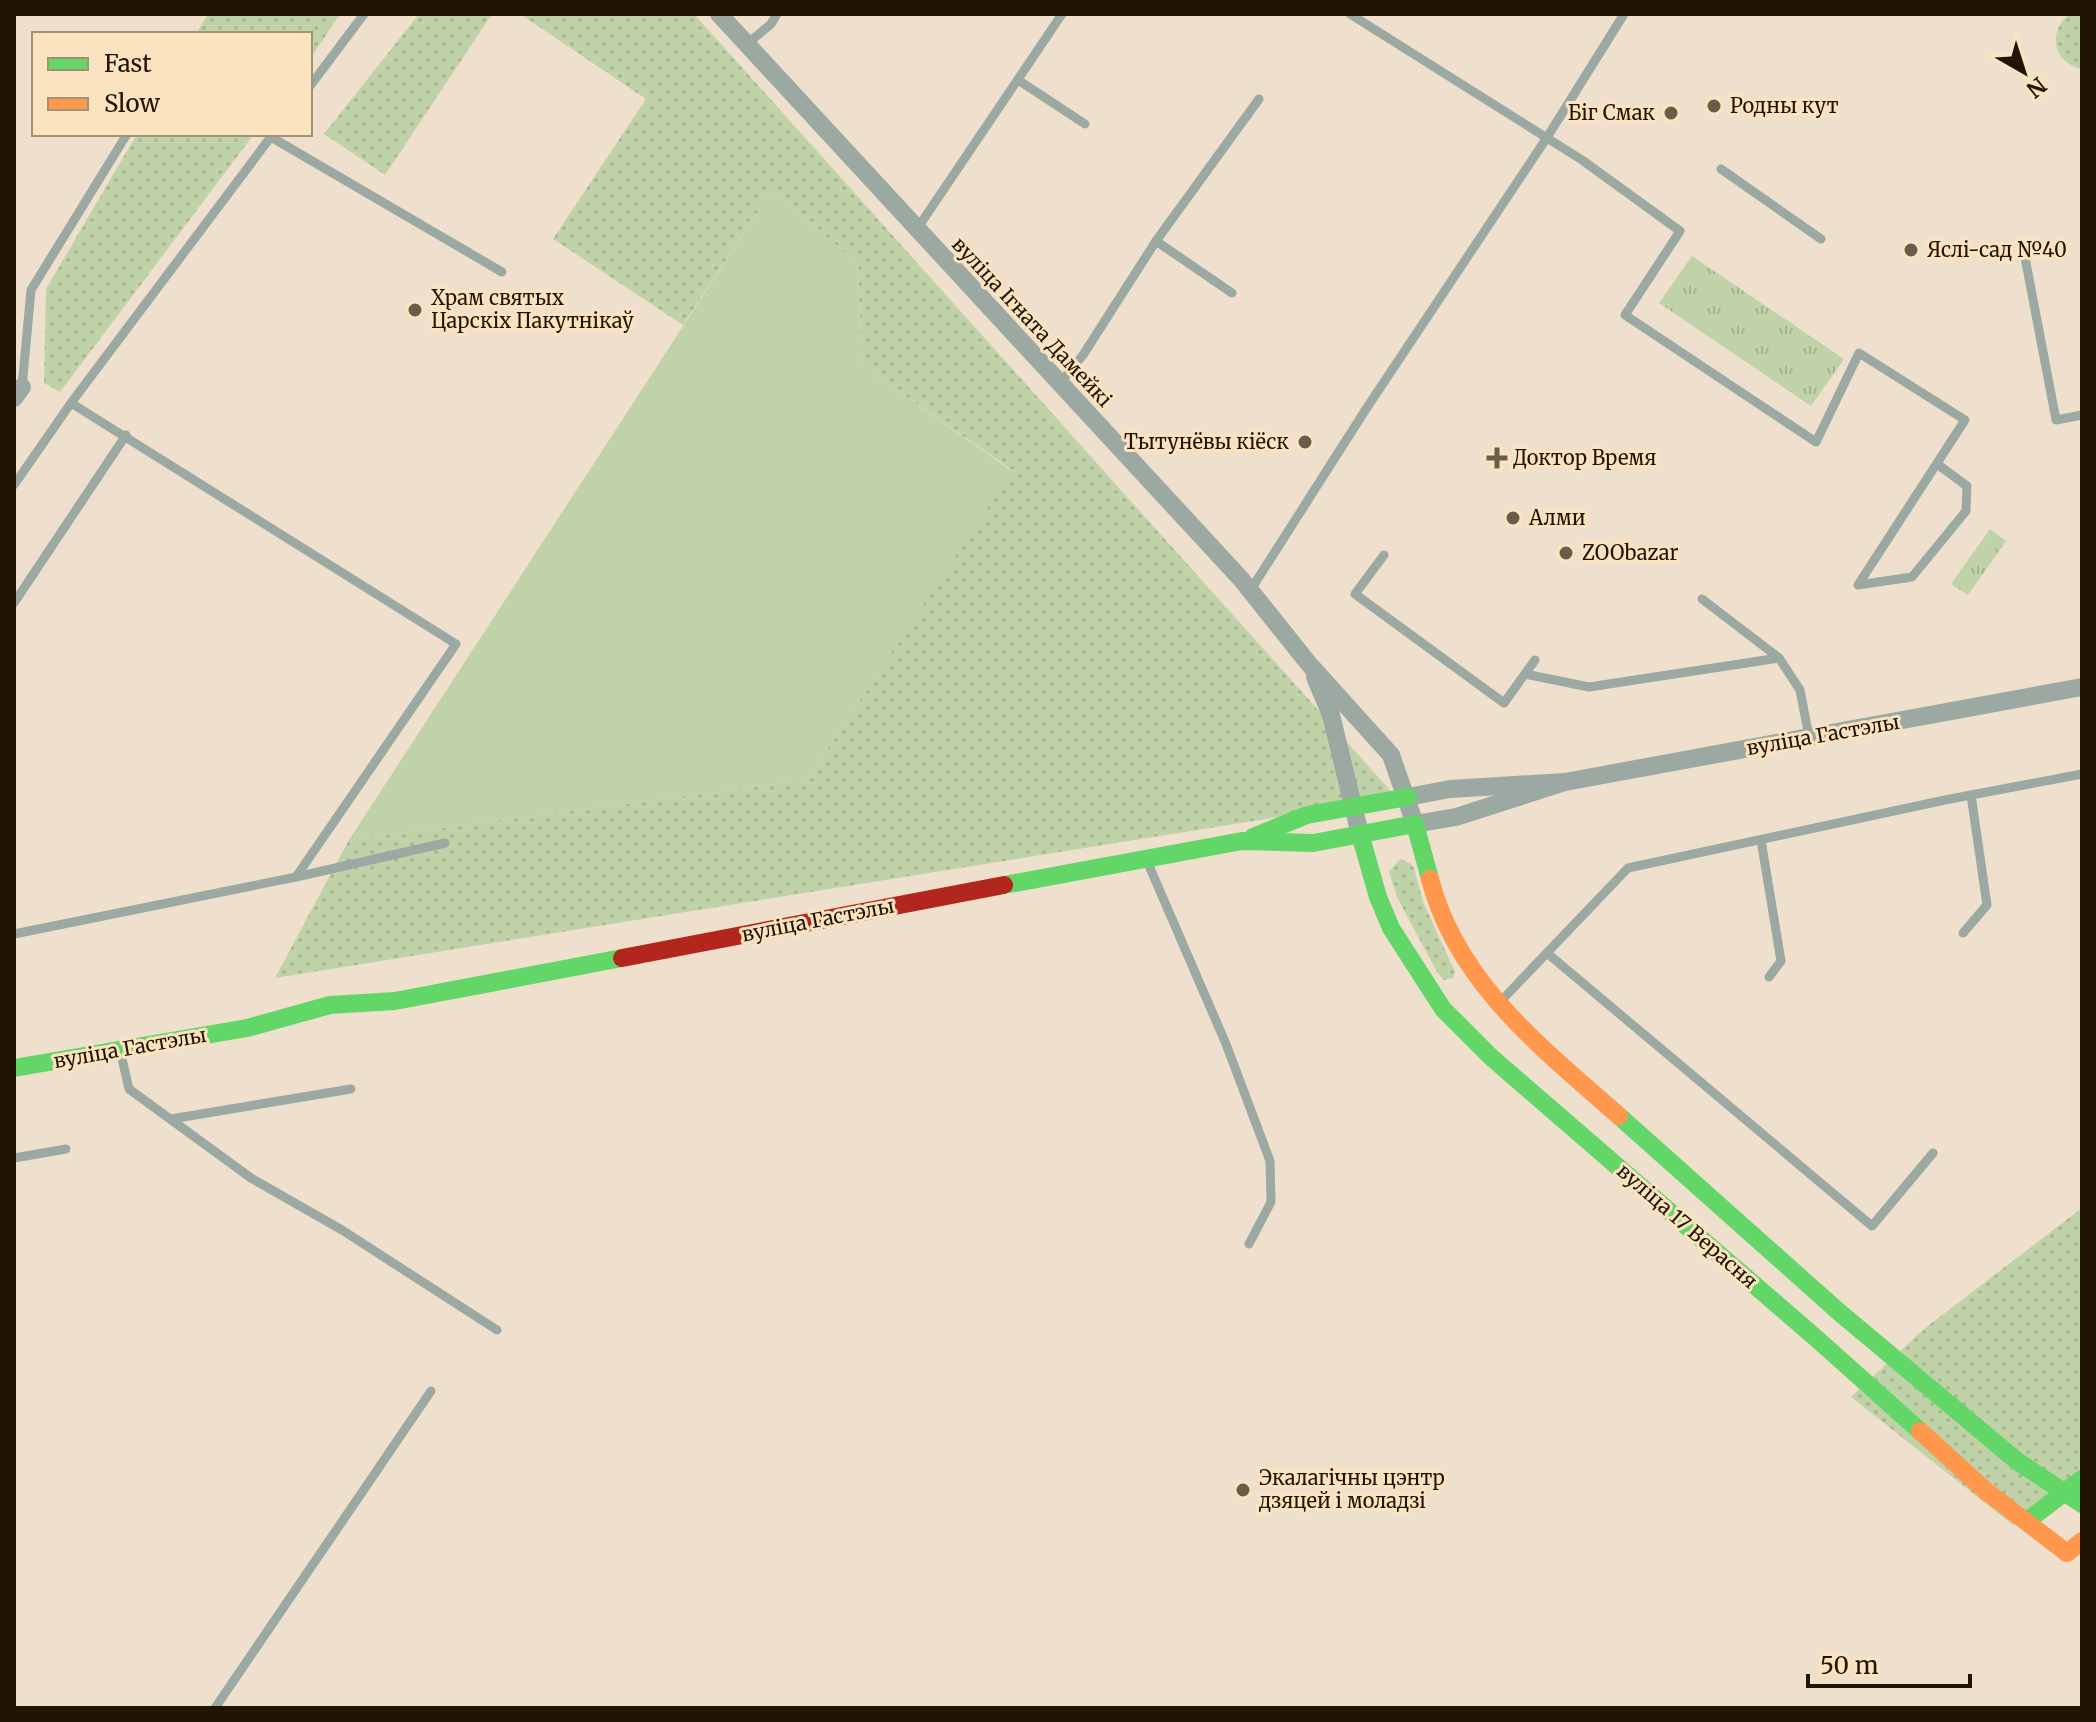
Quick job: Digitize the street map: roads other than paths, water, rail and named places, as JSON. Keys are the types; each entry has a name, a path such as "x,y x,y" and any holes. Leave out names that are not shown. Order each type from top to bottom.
{"main road":[{"name":"вуліца Гастэлы","path":"1242,841 1307,815 1408,797"},
{"name":"вуліца Гастэлы","path":"14,1068 247,1028 333,1022 395,1001 1242,841 1313,843 1415,824"},
{"name":"вуліца 17 Верасня","path":"1415,824 1431,885 1448,929 1476,978 1524,1032 1839,1312 2017,1461 2082,1504"},
{"name":"вуліца 17 Верасня","path":"1360,834 1378,897 1391,928 1443,1009 1491,1057 1805,1328 1986,1491 2067,1553"},
{"path":"2027,1521 2082,1479"},
{"path":"2067,1553 2082,1541"}],"street":[{"name":"вуліца Ігната Дамейкі","path":"719,14 1250,591 1309,664 1391,755 1415,824"},
{"name":"вуліца Ігната Дамейкі","path":"1309,664 1331,715 1360,834"},
{"name":"вуліца Гастэлы","path":"1408,797 1450,789 1565,782 2082,687"},
{"name":"вуліца Гастэлы","path":"1415,824 1456,817 1565,782"},
{"name":"вуліца 17 Верасня","path":"2067,1553 2082,1566"}],"lane":[{"path":"312,83 364,14"},
{"path":"747,44 771,24 777,14"},
{"path":"917,229 1062,14"},
{"path":"1350,14 1582,160 1680,231 1625,315 1816,442 1859,353 1965,420 1858,585 1912,577 1966,511 1967,486 1937,464"},
{"path":"1250,591 1366,409 1546,139 1624,14"},
{"path":"1018,80 1085,124"},
{"path":"1059,384 1083,355 1156,241 1259,99"},
{"path":"18,392 31,290 126,136"},
{"path":"14,485 71,403 272,136 502,272"},
{"path":"1721,169 1821,239"},
{"path":"1156,241 1232,293"},
{"path":"2047,247 2024,252 2056,420 2082,415"},
{"path":"71,403 456,644 296,877"},
{"path":"14,603 126,435"},
{"path":"1384,555 1355,594 1504,703 1535,660"},
{"path":"1702,599 1779,658 1800,690 1809,737"},
{"path":"1525,674 1589,687 1779,658"},
{"path":"1498,1005 1628,868 2082,774"},
{"path":"1963,933 1987,905 1971,795"},
{"path":"1761,840 1781,961 1769,977"},
{"path":"14,934 296,877 445,843"},
{"path":"1146,858 1226,1044 1270,1161 1271,1202 1249,1244"},
{"path":"1547,953 1872,1226 1933,1153"},
{"path":"120,1050 129,1089 251,1178 342,1230 497,1330"},
{"path":"171,1119 351,1089"},
{"path":"14,1158 66,1149"},
{"path":"215,1708 431,1391"}],"place":[{"name":"Родны кут","path":"1714,106"},
{"name":"Біг Смак","path":"1671,113"},
{"name":"Яслі-сад №40","path":"1911,250"},
{"name":"Храм святых Царскіх Пакутнікаў","path":"415,310"},
{"name":"Тытунёвы кіёск","path":"1305,442"},
{"name":"Доктор Время","path":"1497,458"},
{"name":"Алми","path":"1513,518"},
{"name":"ZOObazar","path":"1566,553"},
{"name":"Экалагічны цэнтр дзяцей і моладзі","path":"1243,1490"}]}
